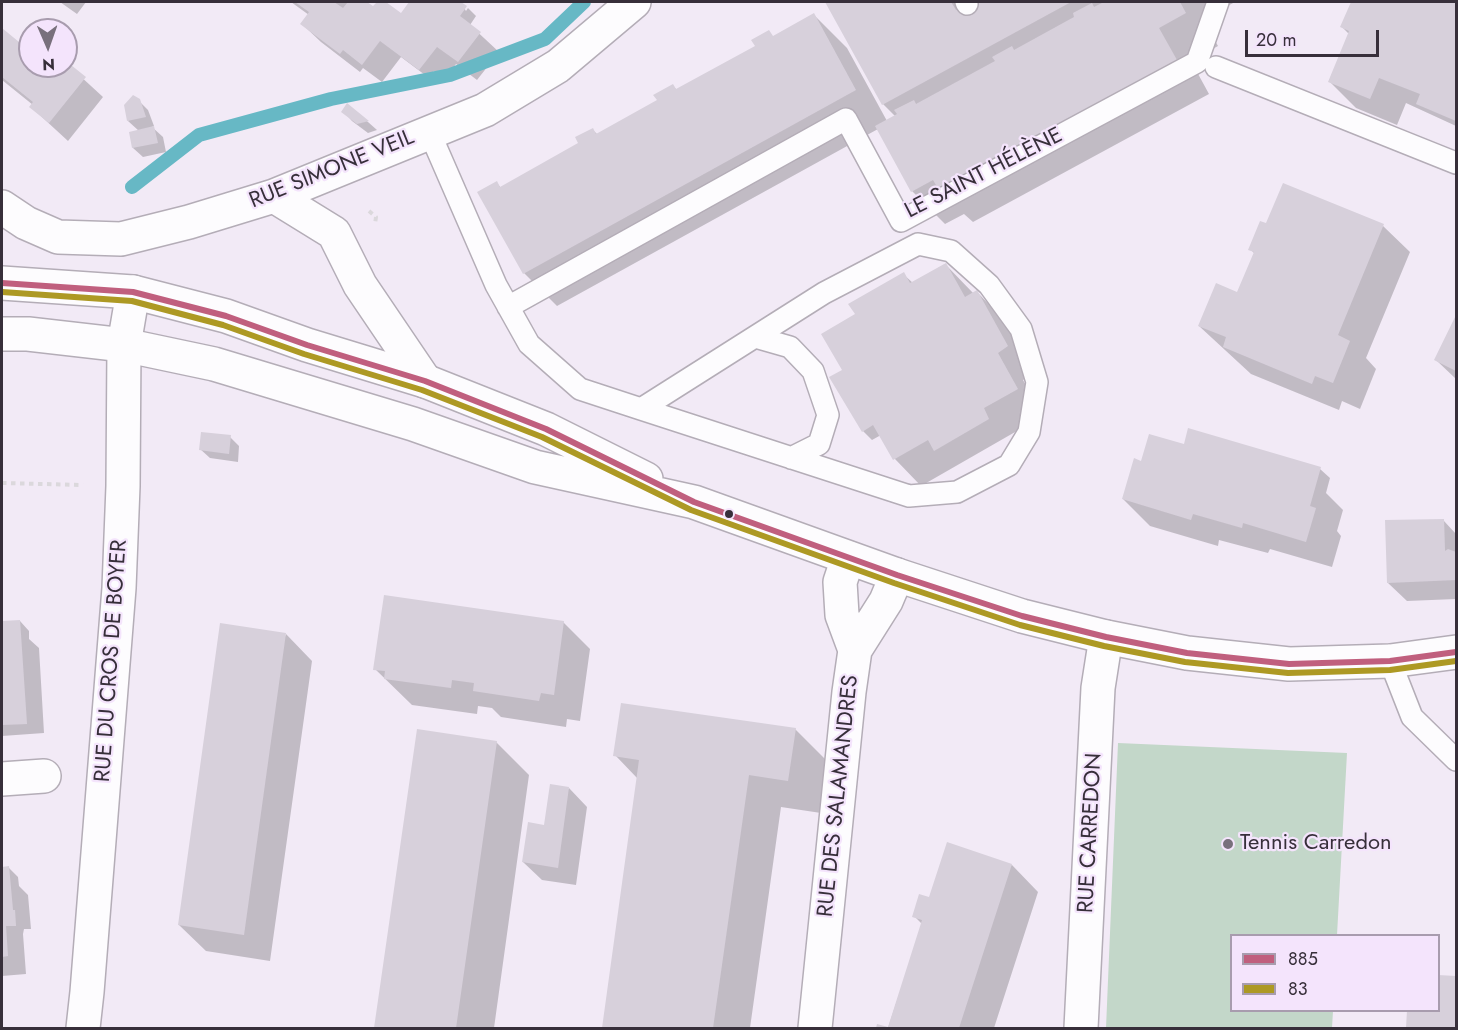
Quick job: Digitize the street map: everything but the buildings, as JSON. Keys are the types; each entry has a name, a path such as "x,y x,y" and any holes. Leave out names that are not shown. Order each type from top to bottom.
{"street":[{"name":"RUE SIMONE VEIL","path":"2,207 26,223 58,237 121,239 189,222 274,196 484,110 558,66 633,2"},
{"path":"274,196 334,233 360,285 425,381"},
{"path":"2,283 133,292 226,316 307,345 425,381 546,429 694,502 848,558 1022,616 1106,637 1188,653 1289,664 1390,661 1456,652"},
{"name":"RUE DU CROS DE BOYER","path":"83,1029 118,599 123,486 124,345 133,292"},
{"path":"2,334 28,334 124,345 236,370 413,424 536,467 694,502"},
{"path":"848,558 840,582 842,615 855,650"},
{"name":"RUE DES SALAMANDRES","path":"815,1029 855,650 886,601 897,575"},
{"name":"RUE CARREDON","path":"1081,1029 1098,688 1106,637"},
{"path":"2,779 44,776"}],"lane":[{"name":"LE SAINT HÉLÈNE","path":"508,307 846,119 901,221 1197,63 1218,2"},
{"path":"1216,67 1456,164"},
{"name":"LE SAINT HÉLÈNE","path":"429,131 496,285 529,344 580,389 641,409 791,458 909,496 957,492 1009,465 1029,432 1037,382 1021,329 988,285 951,251 918,244 824,293 641,409"},
{"path":"755,337 790,347 813,370 828,415 819,444 791,458"},
{"path":"1390,661 1412,717 1456,760"}],"path":[{"path":"2,483 123,486"}],"green space":[{"name":"Tennis Carredon","path":"1118,743 1347,753 1337,934 1230,934 1230,1012 1333,1012 1332,1028 1106,1028"}],"waterway":[{"path":"132,187 199,135 331,99 450,75 545,39 584,2"}],"transit line":[{"name":"885","path":"2,283 133,292 226,316 307,345 425,381 546,429 694,502 897,575 1022,616 1106,637 1187,653 1289,664 1390,661 1456,652"},
{"name":"83","path":"2,292 132,301 223,325 304,354 422,390 542,437 691,510 894,583 1020,625 1104,646 1185,662 1288,673 1390,670 1456,661"}],"place":[{"name":"Tennis Carredon","path":"1228,844"}]}
